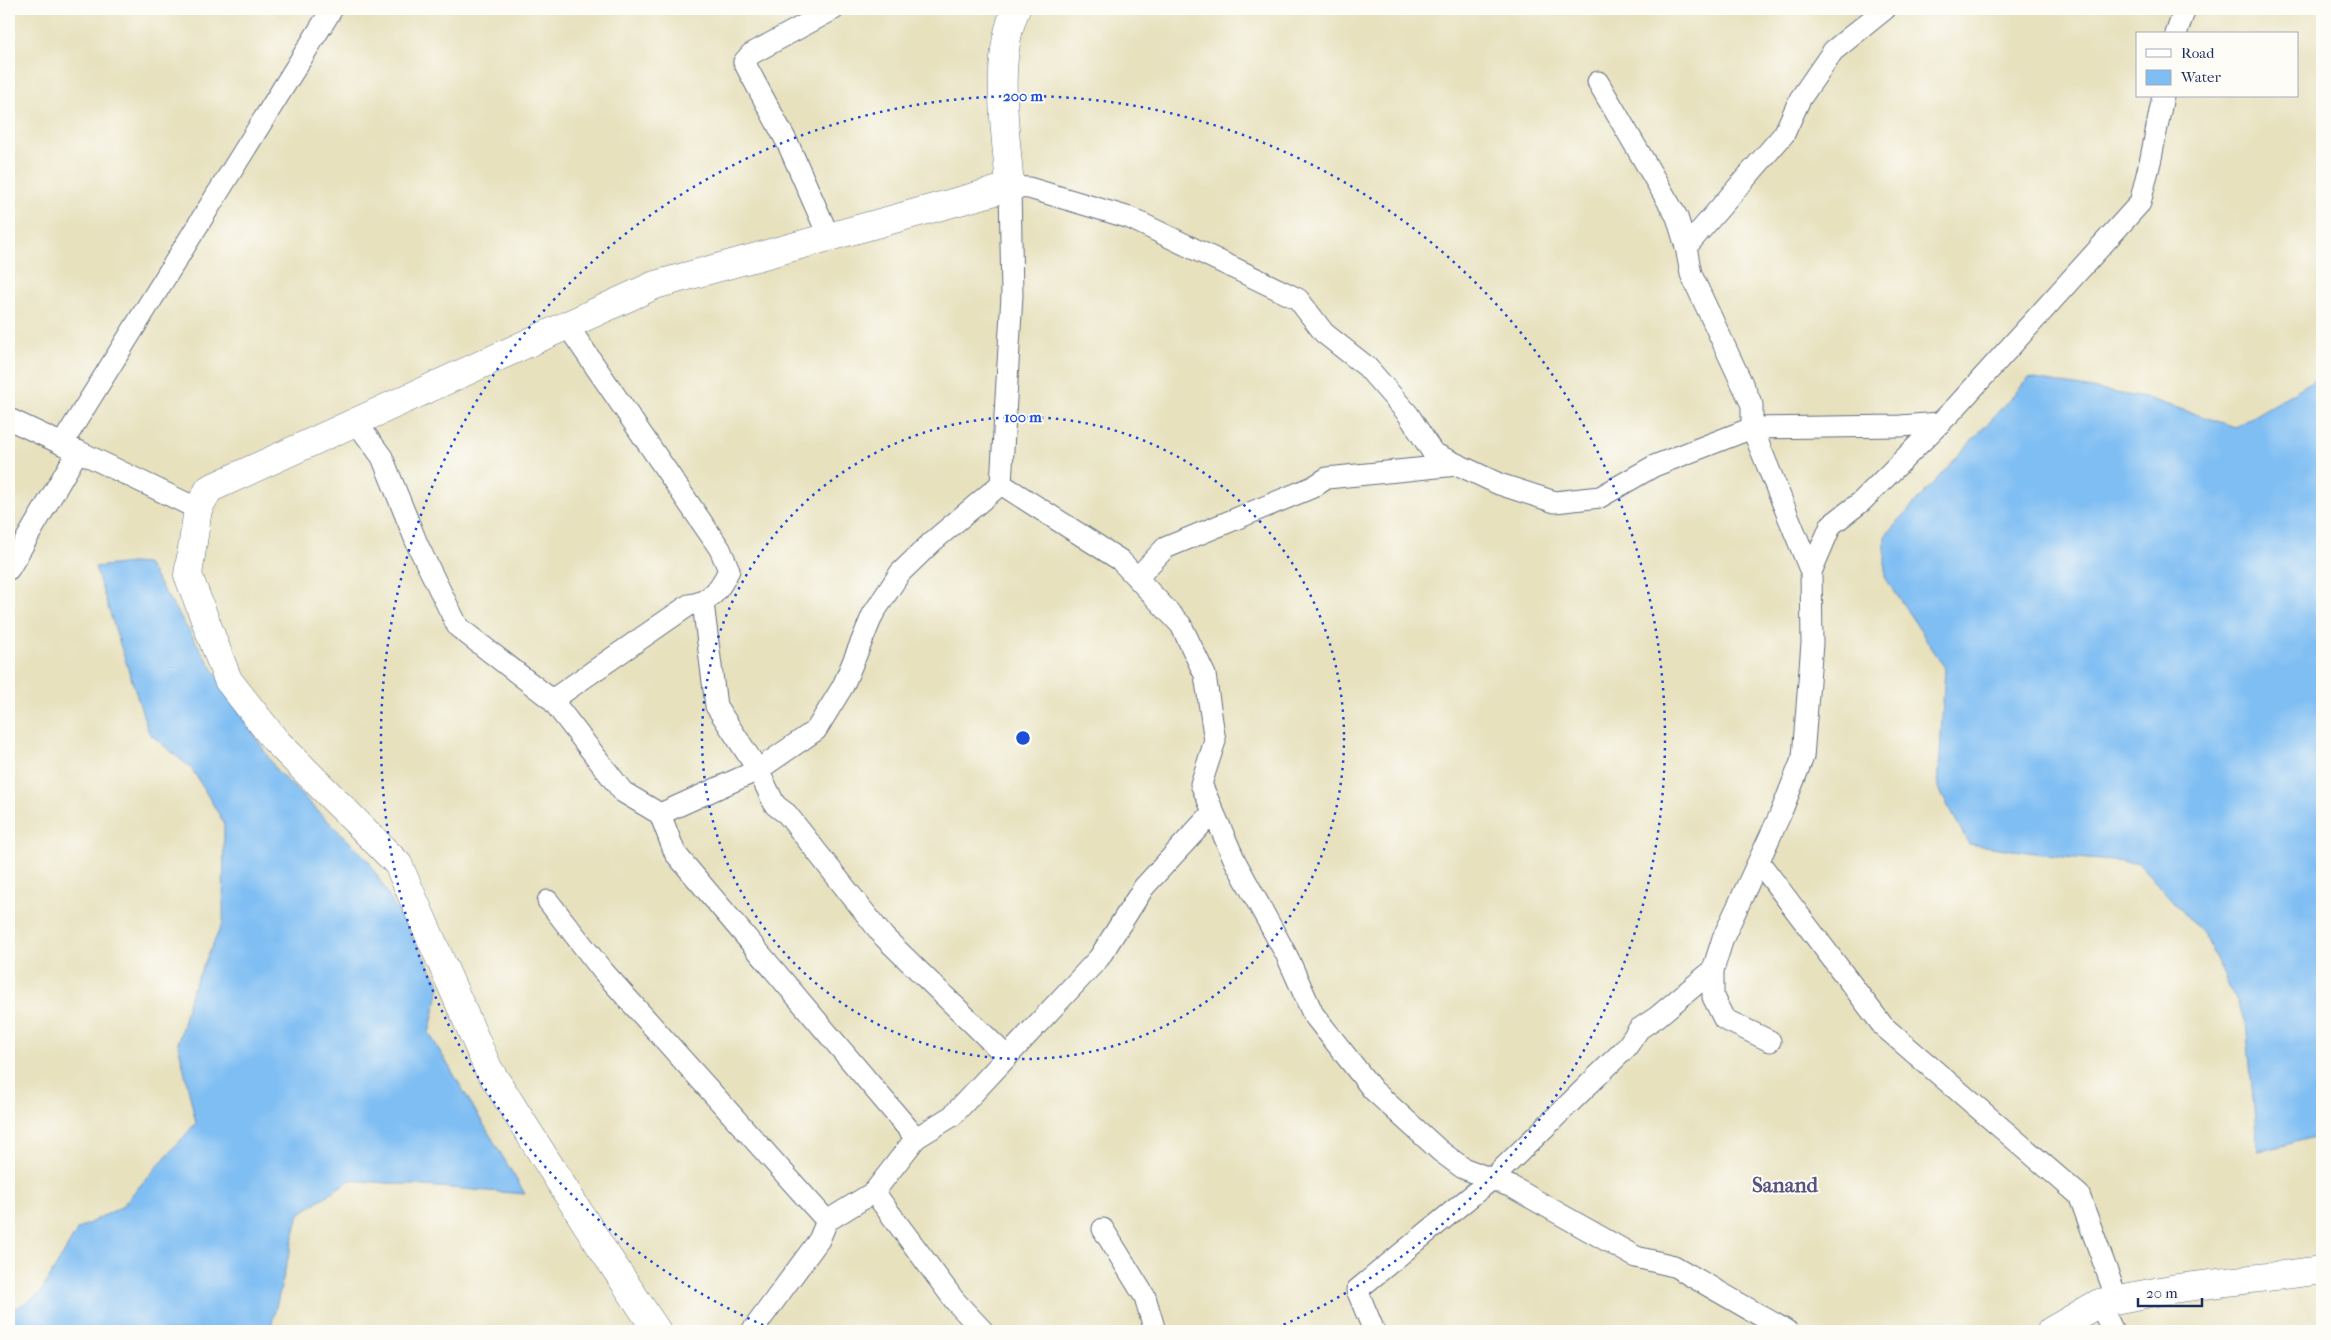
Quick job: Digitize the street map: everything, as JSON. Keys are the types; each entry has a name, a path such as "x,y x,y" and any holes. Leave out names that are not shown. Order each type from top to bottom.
{"street":[{"path":"9,569 70,448 332,9"},
{"path":"829,237 788,144 744,62 751,54 834,9"},
{"path":"660,814 758,770 816,730 842,686 872,614 900,573 932,542 1000,484 1012,295 1010,187 1003,82 1007,27 1016,9"},
{"path":"1686,247 1784,134 1800,99 1833,51 1885,9"},
{"path":"2177,32 2185,9"},
{"path":"1598,82 1677,217 1686,247 1691,274 1752,405 1752,428 1811,572 1812,643 1803,757 1759,862 1722,938 1712,970 1713,997 1724,1019 1770,1041"},
{"path":"1811,572 1831,525 1861,502 1940,423 2140,203 2163,98"},
{"path":"658,1331 601,1247 488,1068 398,864 275,740 228,680 188,575 198,509 210,489 655,285 1010,187 1029,188 1130,218 1298,299 1324,333 1367,367 1408,414 1433,453 1499,484 1555,502 1600,497 1654,466 1752,428 1900,426 1940,423"},
{"path":"552,700 689,605 703,603 721,586 729,570 720,549 567,325"},
{"path":"9,419 198,509"},
{"path":"356,422 382,457 418,546 458,627 552,700 623,792 660,814 675,853 916,1138"},
{"path":"1137,578 1165,548 1313,487 1326,478 1458,464"},
{"path":"1000,484 1120,560 1181,625 1205,675 1215,741 1201,784 1236,861 1287,956 1314,1014 1373,1090 1440,1151 1463,1168 1512,1187 1636,1257 1674,1266 1787,1331"},
{"path":"703,603 716,706 758,770 775,805 787,814 884,938 1007,1057"},
{"path":"752,1331 819,1240 827,1221 874,1192 916,1138 952,1116 1099,958 1144,887 1213,812"},
{"path":"1759,862 1883,1026 2079,1195 2108,1301 2113,1331"},
{"path":"548,901 602,970 827,1221"},
{"path":"1374,1331 1357,1290 1492,1179 1626,1048 1639,1029 1657,1017 1712,970"},
{"path":"874,1192 955,1302 983,1331"},
{"path":"1103,1228 1146,1297 1155,1331"},
{"path":"2051,1331 2108,1301 2171,1289 2322,1270"}],"water":[{"path":"2322,370 2322,1135 2258,1152 2246,1022 2205,936 2138,863 2064,857 1969,844 1938,788 1945,668 1885,577 1885,536 2029,378 2150,399 2235,427 2311,382"},
{"path":"132,563 147,564 277,771 368,860 440,985 429,1033 525,1194 350,1180 299,1214 270,1331 9,1331 9,1312 40,1294 78,1229 121,1207 196,1123 178,1043 191,993 223,922 224,823 192,769 149,733 95,567"}],"district":[{"name":"Sanand","path":"1785,1185"}]}
